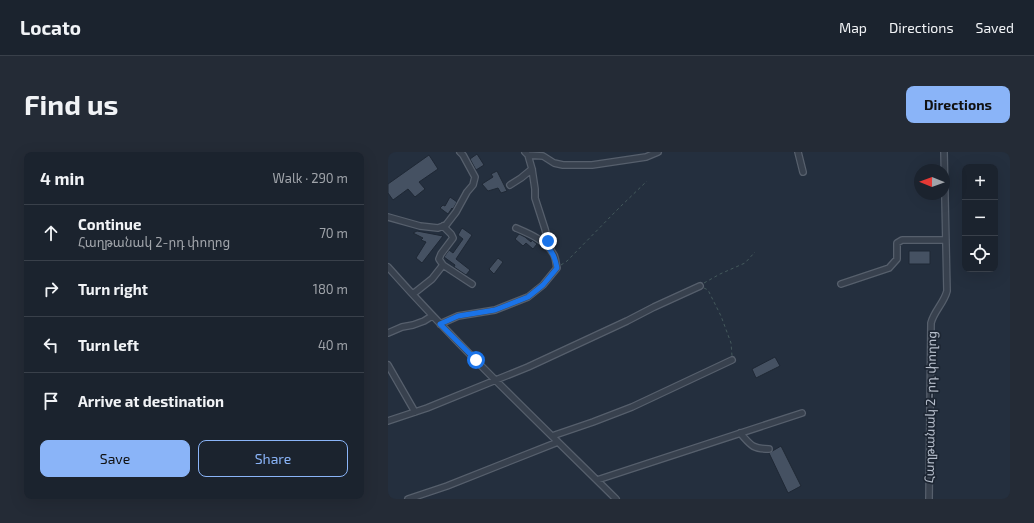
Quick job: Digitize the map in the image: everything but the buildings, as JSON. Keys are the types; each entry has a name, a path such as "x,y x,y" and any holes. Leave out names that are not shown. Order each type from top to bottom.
{"street":[{"path":"388,217 420,226 438,228 446,225 473,185 475,177 460,152"},
{"path":"546,245 548,241 535,198 532,169 527,153 543,156 554,163 563,165 592,165 646,157 658,152"},
{"path":"798,152 802,172"},
{"name":"Հաղթանակ 2-րդ փողոց","path":"929,499 931,323 947,291 944,152"},
{"path":"510,184 521,178 532,169"},
{"path":"443,226 451,234 452,238 439,259 443,265 472,284"},
{"path":"440,324 458,316 495,310 528,297 543,285 557,268 554,257 546,245 516,228"},
{"path":"841,284 889,268 897,259 897,243 902,240 946,240"},
{"path":"413,294 432,279 443,265"},
{"path":"388,267 432,316 616,499"},
{"path":"388,421 427,408 528,367 700,286"},
{"path":"388,333 402,327 424,321 432,316"},
{"path":"552,436 632,408 732,360"},
{"path":"388,365 415,412"},
{"path":"597,480 802,413"},
{"path":"740,433 752,446 761,449 769,449"},
{"path":"408,499 447,486 558,442"}],"path":[{"path":"557,268 567,261 647,181"},
{"path":"700,286 720,274 745,263 755,252"},
{"path":"700,286 708,290 721,316 731,343 732,360"}],"route":[{"path":"476,360 440,324 458,316 495,310 528,297 543,285 557,268 554,257 546,245 548,241"}]}
